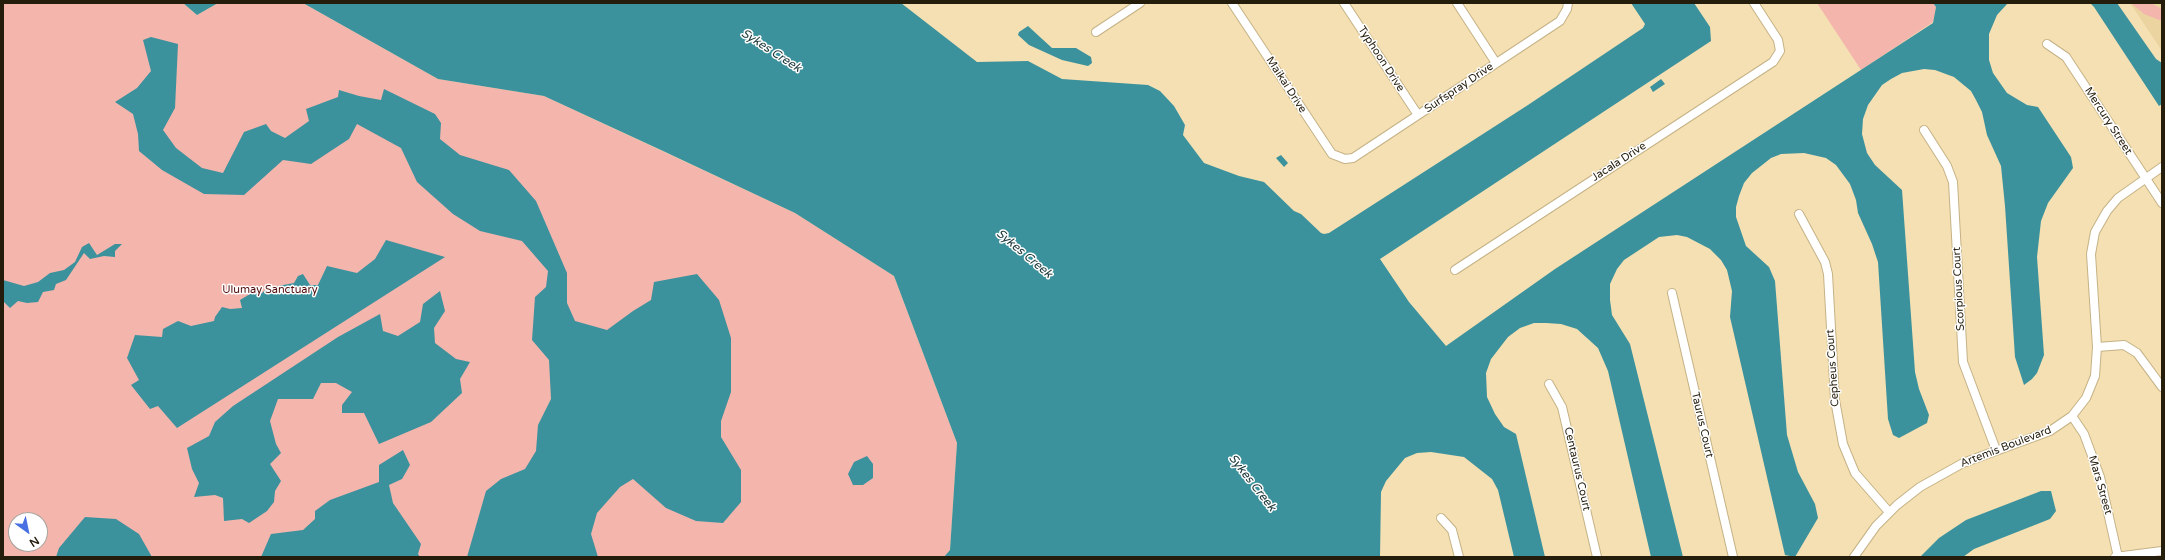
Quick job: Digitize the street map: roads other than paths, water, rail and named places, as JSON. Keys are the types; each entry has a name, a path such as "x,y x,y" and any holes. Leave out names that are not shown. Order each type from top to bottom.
{"street":[{"path":"1096,32 1140,3"},
{"name":"Maikai Drive","path":"1232,3 1332,154 1346,160"},
{"name":"Typhoon Drive","path":"1344,3 1418,115"},
{"path":"1456,3 1496,63"},
{"name":"Jacala Drive","path":"1455,270 1772,62 1780,51 1778,40 1754,3"},
{"name":"Surfspray Drive","path":"1346,160 1353,158 1560,21 1567,6"},
{"name":"Mercury Street","path":"2047,44 2066,57 2162,203"},
{"name":"Scorpious Court","path":"1924,130 1947,166 1952,182 1963,362 1996,450"},
{"name":"Artemis Boulevard","path":"1854,557 1868,536 1889,512 1907,496 1934,478 1958,465 2050,431 2072,416 2090,389 2094,376 2097,347 2091,254 2095,232 2107,211 2118,198 2162,167"},
{"name":"Cepheus Court","path":"1799,214 1825,262 1828,274 1835,400 1843,444 1855,472 1889,512"},
{"name":"Taurus Court","path":"1672,293 1733,557"},
{"path":"2097,347 2124,345 2137,353 2162,387"},
{"name":"Centaurus Court","path":"1549,384 1562,407 1597,557"},
{"name":"Mars Street","path":"2072,416 2084,434 2100,477 2117,557"},
{"path":"1441,518 1452,530 1459,557"},
{"path":"2117,557 2162,551"}],"water":[{"path":"183,3 218,3 197,15"},
{"name":"Sykes Creek","path":"303,3 901,3 977,62 1028,61 1062,79 1148,85 1160,91 1174,106 1185,125 1183,135 1204,163 1239,176 1264,182 1294,211 1301,214 1321,233 1324,234 1329,233 1528,105 1643,28 1645,24 1631,3 1694,3 1710,27 1711,41 1380,259 1409,302 1446,346 1555,269 1933,23 1936,7 1933,3 2008,3 1997,15 1989,34 1989,60 1993,73 2007,93 2027,105 2038,107 2071,157 2073,168 2048,203 2041,221 2037,257 2044,355 2037,373 2024,385 2015,357 2001,166 1987,135 1982,112 1971,91 1954,77 1935,70 1924,69 1902,73 1891,79 1882,85 1868,105 1863,119 1862,134 1867,153 1875,165 1902,190 1915,372 1919,389 1929,415 1927,423 1899,438 1893,435 1888,419 1878,262 1872,244 1858,213 1856,200 1850,184 1836,165 1826,158 1804,153 1781,154 1771,158 1752,173 1744,183 1736,207 1736,217 1746,246 1769,267 1775,281 1787,435 1798,472 1815,504 1818,518 1795,557 1785,555 1730,317 1732,291 1727,270 1721,260 1710,249 1687,237 1677,235 1659,237 1624,260 1617,269 1610,284 1610,300 1612,315 1630,344 1683,557 1651,557 1608,371 1598,348 1577,329 1561,324 1534,323 1520,328 1508,337 1491,359 1486,373 1487,397 1495,414 1504,427 1516,434 1545,557 1514,557 1498,490 1492,479 1464,457 1431,452 1417,453 1405,458 1386,481 1381,492 1380,557 944,557 950,550 957,443 894,276 795,213 544,96 438,79"},
{"path":"2090,3 2117,3 2156,59 2162,63 2162,104 2159,106"},
{"path":"1028,26 1052,48 1076,48 1091,57 1092,63 1088,66 1062,60 1029,45 1018,35 1019,32"},
{"path":"151,37 178,44 175,108 163,130 176,148 202,168 223,173 244,132 266,124 271,131 285,138 309,121 306,109 338,97 339,90 359,96 381,100 384,89 435,114 441,123 440,139 460,155 509,170 536,201 567,273 567,303 575,321 607,330 651,300 654,282 697,274 719,300 731,338 731,392 721,421 721,437 741,470 741,502 723,523 696,521 666,508 633,479 620,487 597,513 591,534 598,557 467,557 486,491 501,479 525,469 536,451 538,425 551,399 549,360 532,340 535,297 546,287 548,271 522,241 480,231 453,214 417,182 401,148 357,124 349,139 311,164 283,160 244,195 204,194 162,170 139,151 138,134 133,114 115,102 137,88 151,71 143,40"},
{"path":"1661,79 1665,84 1653,92 1650,87"},
{"path":"1281,155 1288,163 1284,167 1276,158"},
{"path":"386,240 445,257 177,428 158,406 150,409 131,385 139,380 127,358 135,335 162,337 163,329 178,321 191,326 214,321 222,307 230,309 242,308 240,300 250,294 262,293 267,288 294,283 298,276 303,274 310,285 318,285 327,266 357,273 375,259"},
{"path":"89,243 97,255 115,244 122,244 115,251 115,257 104,256 90,259 84,253 66,280 56,284 54,290 43,292 38,302 27,303 18,301 10,308 3,301 3,280 24,286 38,282 50,273 64,270 75,262 82,247"},
{"path":"440,291 445,311 434,328 435,343 456,359 470,362 460,379 462,393 431,422 379,444 364,413 342,413 342,405 352,392 336,383 321,383 313,399 278,399 270,421 276,444 281,453 270,464 281,481 275,491 274,502 267,511 249,523 242,519 224,521 223,498 215,495 194,497 199,483 192,469 187,448 209,436 215,422 233,406 338,337 380,314 383,331 398,336 420,322 423,304"},
{"path":"403,450 410,465 402,479 389,485 393,503 421,544 418,554 420,557 261,557 271,534 303,530 315,519 315,511 330,500 379,482 379,465"},
{"path":"867,456 873,464 873,478 863,485 853,485 848,474 854,462"},
{"path":"2041,491 2051,491 2056,511 2050,519 1974,549 1963,557 1920,557 1939,538 1966,520"},
{"path":"85,517 116,519 139,534 152,557 56,557 59,548"}],"park label":[{"name":"Ulumay Sanctuary","path":"270,290"}]}
